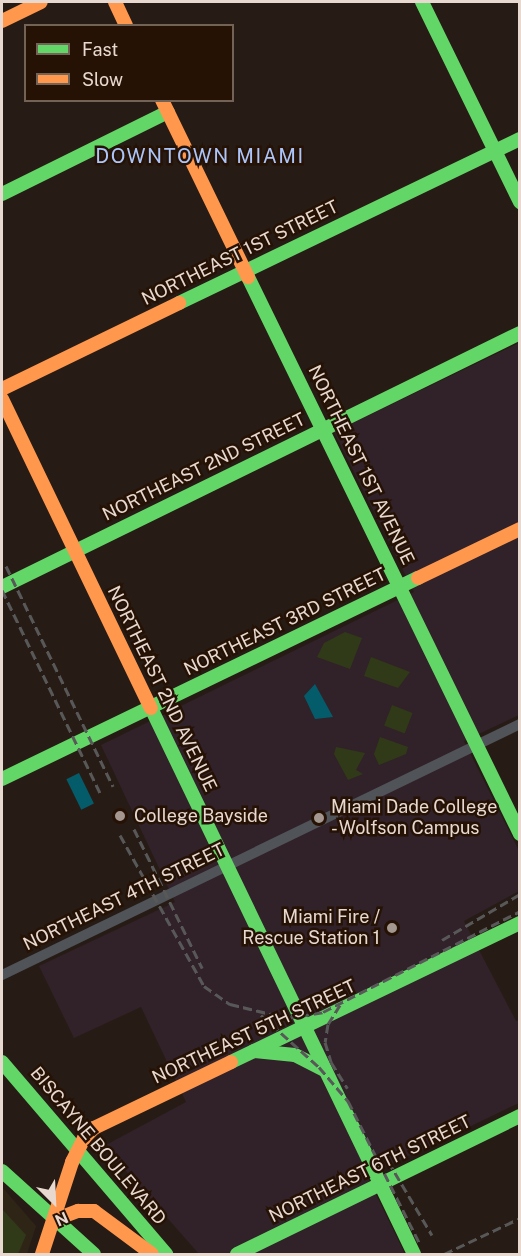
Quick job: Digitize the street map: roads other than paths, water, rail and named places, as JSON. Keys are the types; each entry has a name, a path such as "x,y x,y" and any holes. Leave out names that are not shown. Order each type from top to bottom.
{"main road":[{"path":"2,21 41,2"},
{"path":"115,2 125,24"},
{"path":"422,2 519,202"},
{"path":"2,194 165,106"},
{"name":"NORTHEAST 1ST AVENUE","path":"165,106 519,834"},
{"name":"NORTHEAST 1ST STREET","path":"2,390 519,139"},
{"name":"NORTHEAST 2ND STREET","path":"2,587 519,333"},
{"name":"NORTHEAST 2ND AVENUE","path":"2,399 414,1254"},
{"name":"NORTHEAST 3RD STREET","path":"2,779 519,529"},
{"name":"NORTHEAST 5TH STREET","path":"42,1254 77,1149 94,1128 519,923"},
{"path":"251,1051 295,1055 324,1070"},
{"name":"BISCAYNE BOULEVARD","path":"2,1062 166,1254"},
{"name":"NORTHEAST 6TH STREET","path":"237,1254 519,1116"},
{"path":"2,1172 94,1254"},
{"path":"54,1220 78,1211 94,1211 152,1254"}],"street":[{"name":"NORTHEAST 4TH STREET","path":"2,975 519,724"}],"water":[{"path":"315,684 333,717 315,719 304,696"},
{"path":"79,773 94,804 81,810 66,779"}],"railway":[{"path":"6,566 113,786"},
{"path":"2,590 100,793"},
{"path":"134,829 202,968"},
{"path":"120,835 204,986 230,1004 287,1018 323,1012 520,911"},
{"path":"442,940 520,894"},
{"path":"340,1005 328,1024 325,1042 331,1062 347,1088"},
{"path":"261,1015 319,1067 348,1101 419,1242"},
{"path":"388,1161 432,1235"},
{"path":"444,1254 520,1218"}],"place":[{"name":"College Bayside","path":"120,816"},
{"name":"Miami Dade College - Wolfson Campus","path":"319,818"},
{"name":"Miami Fire / Rescue Station 1","path":"392,928"}],"district":[{"name":"DOWNTOWN MIAMI","path":"200,156"}]}
